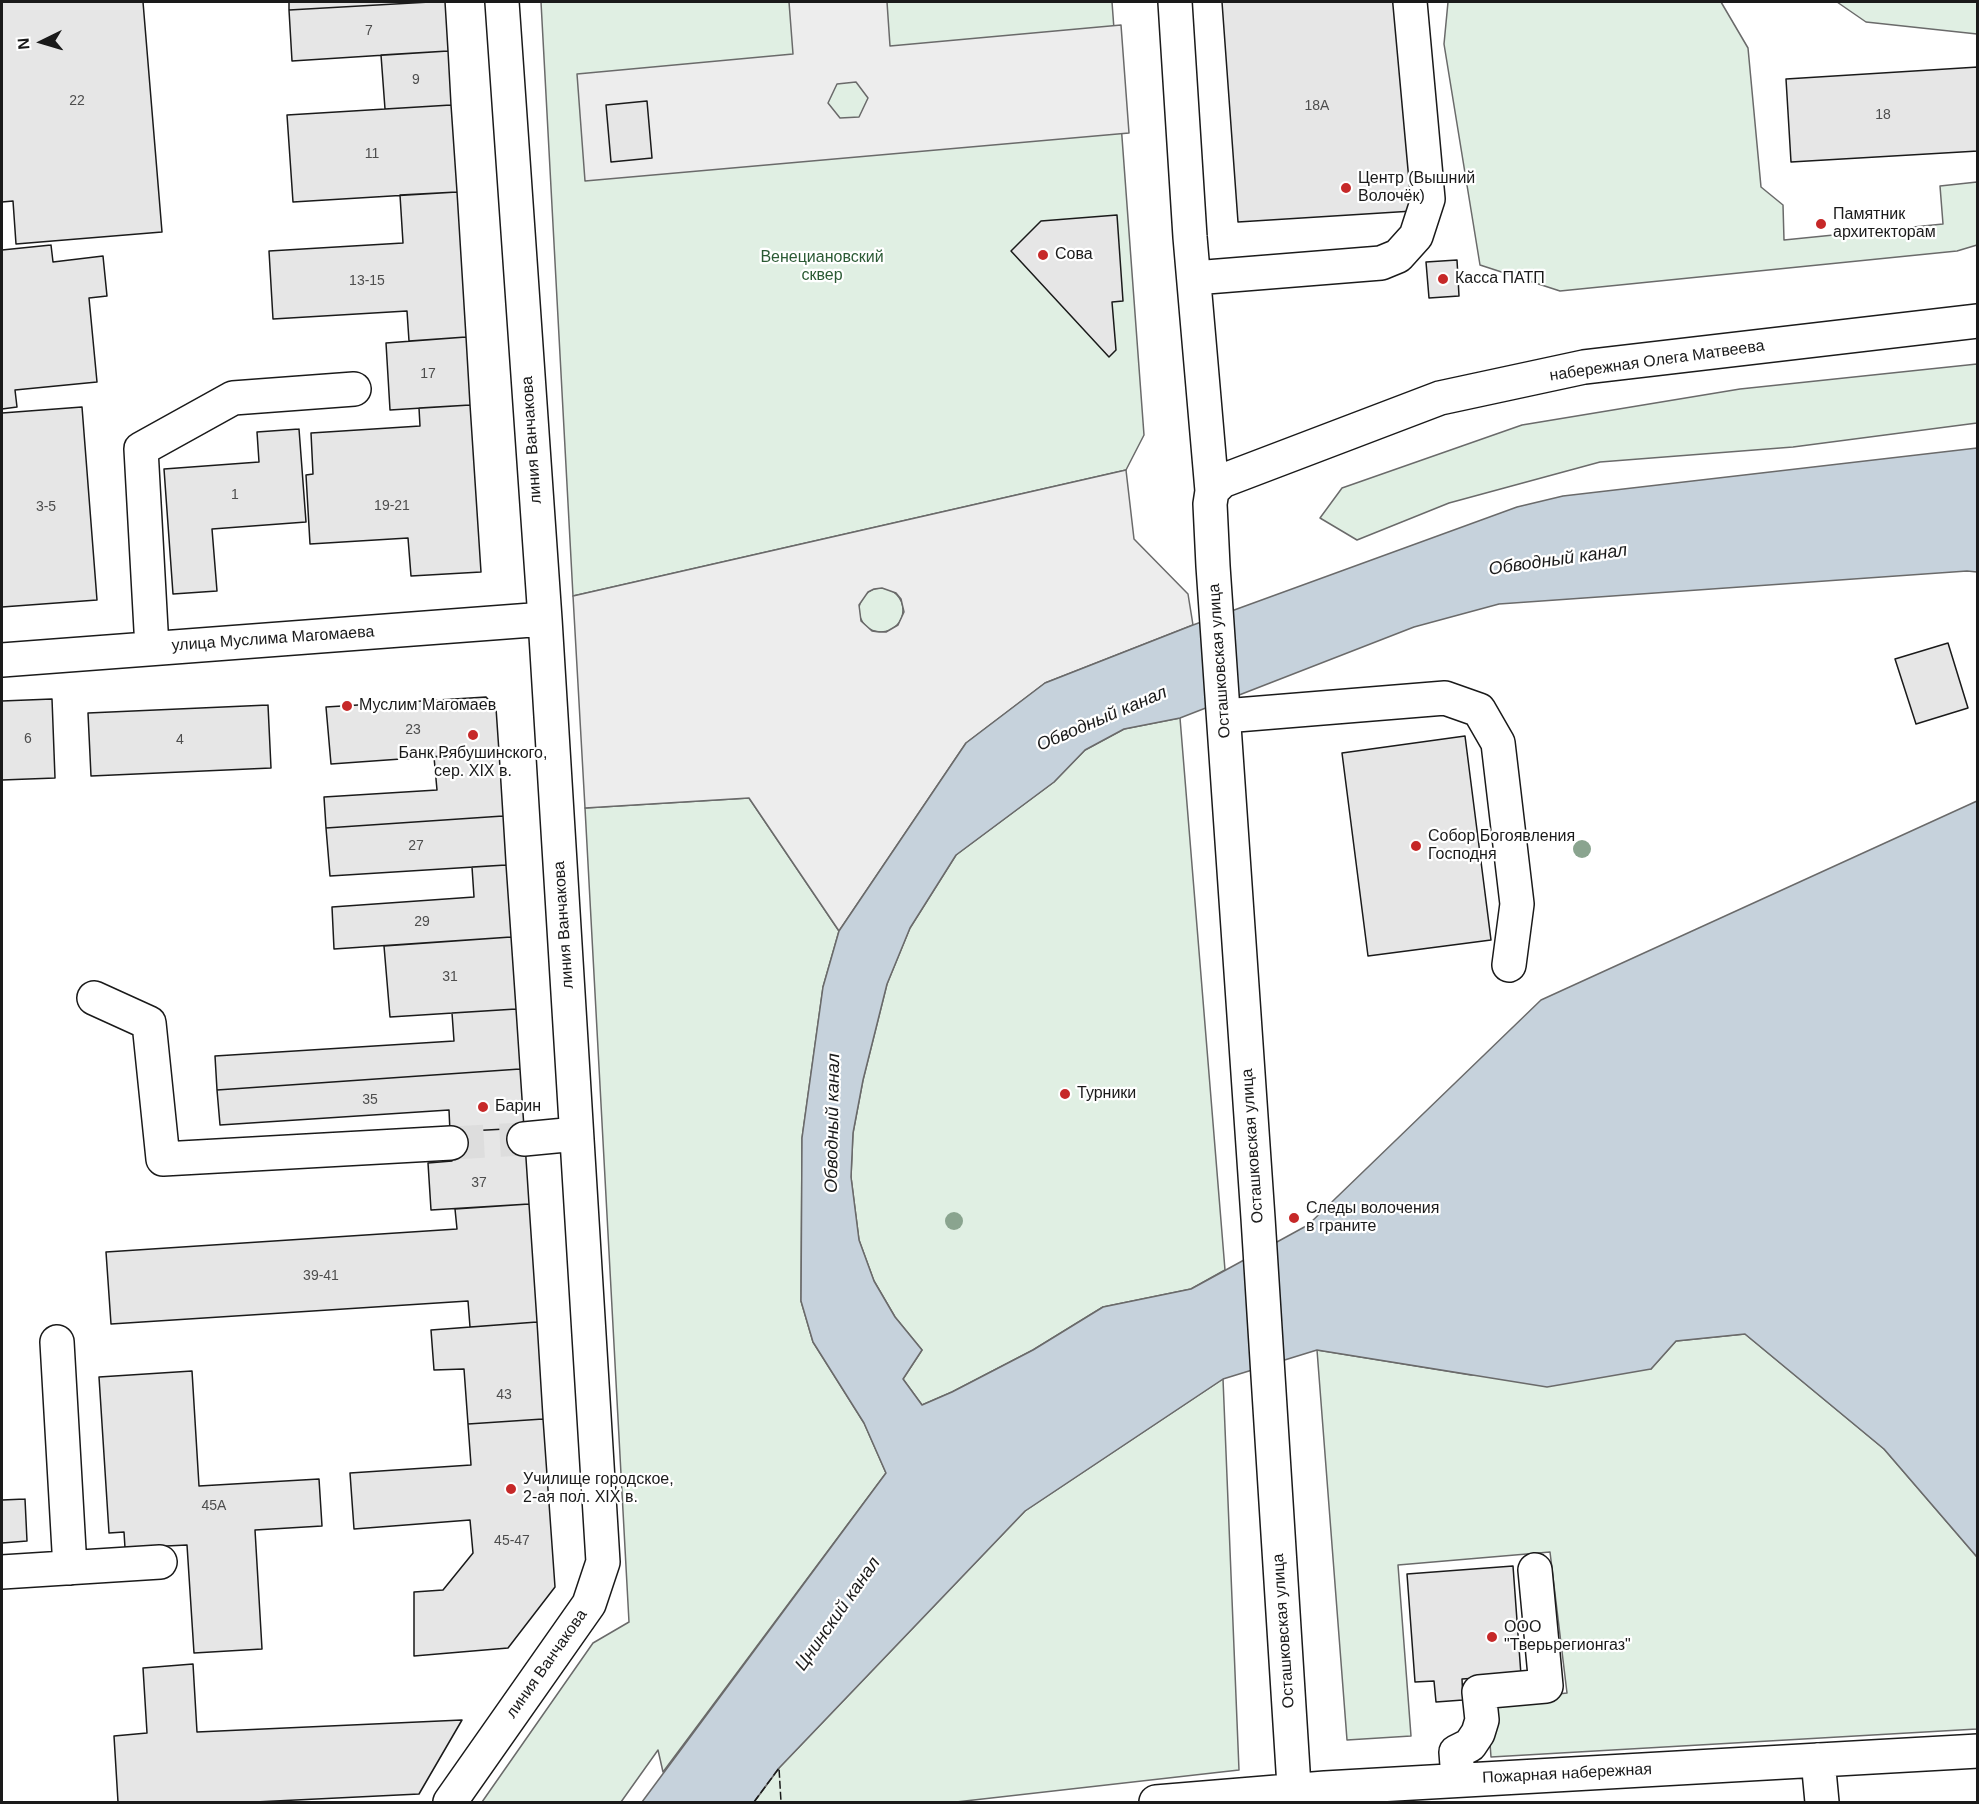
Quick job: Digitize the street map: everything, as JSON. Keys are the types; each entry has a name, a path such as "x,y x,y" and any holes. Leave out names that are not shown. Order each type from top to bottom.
{"street":[{"name":"линия Ванчакова","path":"450,1803 590,1604 603,1562 545,620 502,2"},
{"name":"Осташковская улица","path":"1175,2 1194,278 1212,490 1210,504 1213,566 1258,1218 1294,1796"},
{"path":"1194,278 1381,263 1398,256 1416,236 1428,199 1410,2"},
{"name":"набережная Олега Матвеева","path":"1212,490 1221,481 1440,398 1584,367 1977,321"},
{"path":"152,648 141,449 233,398 354,389"},
{"name":"улица Муслима Магомаева","path":"2,660 545,620"},
{"path":"1224,716 1445,698 1479,710 1498,743 1517,904 1509,965"},
{"path":"94,998 150,1023 163,1159 451,1143"},
{"path":"525,1138 576,1134"},
{"path":"57,1342 70,1568"},
{"path":"2,1572 160,1562"},
{"path":"1458,1779 1456,1752 1470,1746 1478,1733 1482,1720 1479,1692 1546,1686 1535,1570"},
{"name":"Пожарная набережная","path":"1156,1803 1294,1796 1458,1779 1977,1751"},
{"path":"1818,1760 1822,1803"}],"green space":[{"name":"Венециановский сквер","path":"541,2 1112,2 1144,435 1126,470 573,596"},
{"path":"1448,2 1721,2 1748,48 1761,187 1783,205 1784,240 1943,224 1940,186 1977,182 1977,245 1957,251 1560,291 1480,265 1444,44"},
{"path":"1837,2 1977,2 1977,34 1866,22"},
{"path":"1977,364 1977,423 1793,447 1600,462 1449,503 1357,540 1320,518 1342,488 1522,425 1740,389"},
{"path":"881,588 890,589 897,594 902,601 902,619 897,626 890,631 881,632 872,631 865,626 860,619 859,610 860,601 865,594 872,589"},
{"path":"1180,718 1225,1270 1191,1289 1103,1307 1033,1350 922,1405 903,1379 922,1350 895,1317 874,1281 859,1240 851,1177 853,1133 863,1080 887,984 910,928 956,855 1054,782 1085,750 1124,729"},
{"path":"749,798 839,931 823,987 802,1138 801,1301 813,1342 864,1423 886,1473 663,1772 658,1750 621,1802 482,1802 593,1643 629,1622 585,808"},
{"path":"1745,1334 1884,1449 1977,1557 1977,1729 1491,1757 1487,1702 1567,1693 1550,1552 1398,1565 1411,1736 1347,1740 1317,1350 1471,1375 1651,1369 1676,1341"},
{"path":"1223,1379 1239,1770 956,1802 754,1802 779,1768 1025,1511"}],"shaded area":[{"path":"789,2 887,2 890,46 1121,25 1129,133 585,181 577,74 793,54","holes":["856,82 868,98 859,117 840,118 828,103 837,84"]},
{"path":"1126,470 1134,539 1188,594 1193,625 1045,683 966,743 839,931 749,798 585,808 573,596","holes":["882,588 896,593 901,599 904,612 898,625 886,632 872,631 861,621 859,605 868,592 874,589"]}],"water":[{"path":"1977,448 1977,572 1499,604 1414,627 1180,718 1124,729 1085,750 1054,782 956,855 910,928 887,984 863,1080 853,1133 851,1177 859,1240 874,1281 895,1317 922,1350 903,1379 922,1405 1033,1350 1103,1307 1191,1289 1308,1225 1541,1000 1977,801 1977,1557 1884,1449 1745,1334 1676,1341 1651,1369 1547,1387 1317,1350 1223,1379 1025,1511 779,1768 754,1802 642,1802 886,1473 864,1423 813,1342 801,1301 802,1138 823,987 839,931 966,743 1045,683 1193,625 1517,507 1563,496"}],"building":[{"path":"2,2 143,2 162,232 16,244 13,201 2,202"},
{"path":"289,2 430,2 289,10"},
{"path":"445,2 448,51 292,61 289,10"},
{"path":"1222,2 1398,2 1413,211 1238,222"},
{"path":"448,51 451,105 385,109 381,55"},
{"path":"1978,67 1978,151 1791,162 1786,79"},
{"path":"647,101 652,158 611,162 606,105"},
{"path":"451,105 457,192 293,202 287,115"},
{"path":"457,192 466,337 409,341 407,311 273,319 269,251 403,243 400,195"},
{"path":"1117,215 1123,301 1112,302 1116,350 1109,357 1011,251 1041,221"},
{"path":"51,245 53,262 103,256 107,296 89,298 97,382 15,390 17,407 2,409 2,250"},
{"name":"Касса ПАТП","path":"1457,260 1459,296 1429,298 1426,262"},
{"path":"466,337 470,405 390,410 386,343"},
{"path":"470,405 481,572 411,576 408,538 310,544 306,475 313,474 311,433 420,426 419,408"},
{"path":"82,407 97,600 2,607 2,413"},
{"path":"299,429 306,522 212,529 217,591 173,594 164,469 259,462 257,432"},
{"path":"1948,643 1968,708 1916,724 1895,659"},
{"path":"486,697 496,708 499,752 331,764 326,707"},
{"path":"52,699 55,778 2,780 2,701"},
{"path":"268,705 271,768 91,776 88,713"},
{"name":"Собор Богоявления Господня","path":"1465,736 1491,940 1368,956 1342,753"},
{"path":"499,752 503,816 326,828 324,797 437,790 434,757"},
{"path":"503,816 506,865 330,876 326,828"},
{"path":"506,865 511,937 334,949 332,907 474,897 472,867"},
{"path":"511,937 516,1009 390,1017 384,946"},
{"path":"516,1009 520,1069 217,1090 215,1056 454,1041 452,1013"},
{"path":"520,1069 524,1128 450,1132 449,1110 220,1125 217,1090"},
{"path":"524,1128 529,1204 431,1210 428,1163 452,1161 450,1132"},
{"path":"529,1204 537,1322 470,1327 468,1301 111,1324 106,1252 457,1229 455,1209"},
{"path":"537,1322 543,1419 468,1424 464,1369 434,1370 431,1330"},
{"path":"192,1371 199,1486 319,1479 322,1526 255,1530 262,1649 194,1653 187,1545 125,1548 124,1532 109,1533 99,1377"},
{"path":"543,1419 555,1587 508,1648 414,1656 414,1592 443,1590 473,1553 470,1520 354,1529 350,1473 471,1465 468,1424"},
{"path":"25,1499 27,1541 2,1543 2,1500"},
{"path":"1513,1566 1521,1675 1462,1679 1463,1700 1436,1702 1434,1681 1415,1682 1407,1574"},
{"path":"193,1664 197,1732 462,1720 419,1794 255,1802 118,1802 114,1736 147,1733 143,1668"}],"tunnel":[{"path":"451,1143 524,1139"}],"fence":[{"path":"754,1802 779,1768 781,1802"}],"place":[{"name":"Центр (Вышний Волочёк)","path":"1346,188"},
{"name":"Памятник архитекторам","path":"1821,224"},
{"name":"Сова","path":"1043,255"},
{"name":"Касса ПАТП","path":"1443,279"},
{"name":"Муслим Магомаев","path":"347,706"},
{"name":"Банк Рябушинского, сер. XIX в.","path":"473,735"},
{"name":"Собор Богоявления Господня","path":"1416,846"},
{"name":"Турники","path":"1065,1094"},
{"name":"Барин","path":"483,1107"},
{"name":"Следы волочения в граните","path":"1294,1218"},
{"name":"Училище городское, 2-ая пол. XIX в.","path":"511,1489"},
{"name":"ООО \"Тверьрегионгаз\"","path":"1492,1637"}],"water label":[{"name":"Обводный канал","path":"1558,560"},
{"name":"Обводный канал","path":"1102,719"},
{"name":"Обводный канал","path":"833,1123"},
{"name":"Цнинский канал","path":"838,1614"}]}
